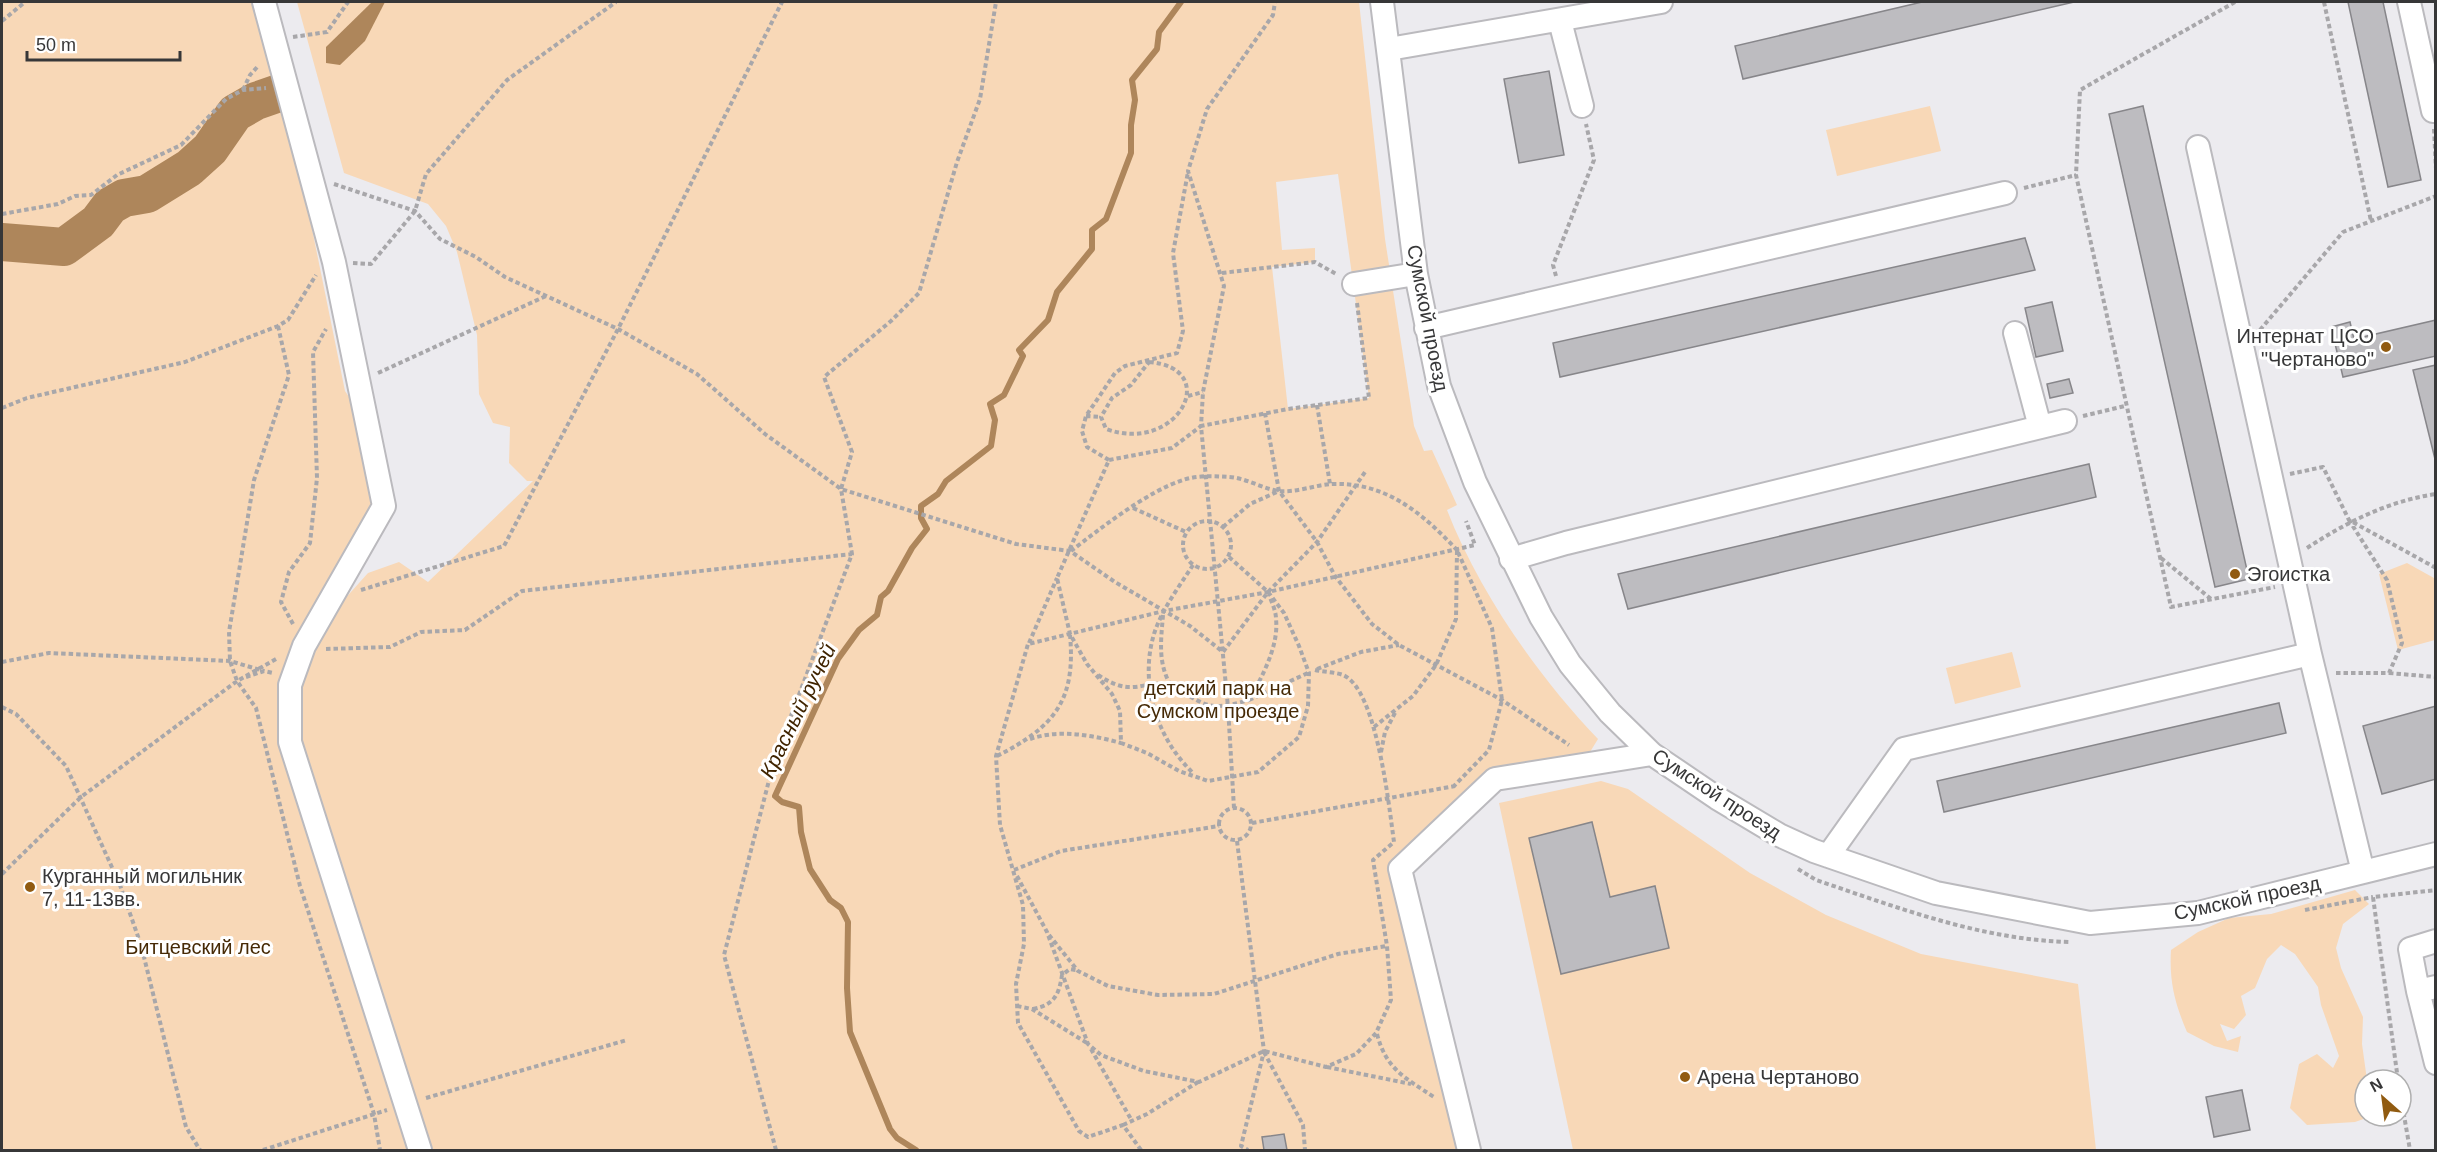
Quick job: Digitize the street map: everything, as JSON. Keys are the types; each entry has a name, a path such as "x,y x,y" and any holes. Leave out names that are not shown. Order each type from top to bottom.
{"street":[{"path":"264,2 288,84 334,262 384,506 304,646 290,685 290,742 420,1150"},
{"name":"Сумской проезд","path":"1382,2 1416,274 1439,386 1475,482 1541,617 1570,664 1610,713 1652,754 1779,835 1828,856 1935,893 2090,923 2198,913 2436,854"},
{"path":"1389,49 1661,2"},
{"path":"2409,2 2434,110"},
{"path":"1560,21 1582,106"},
{"path":"2198,147 2245,349 2294,584 2363,872"},
{"path":"1426,328 2005,193"},
{"path":"1354,284 1416,274"},
{"path":"2015,333 2040,427"},
{"path":"1511,559 1566,543 2065,420"},
{"path":"1828,856 1904,749 2310,654"},
{"path":"1469,1150 1400,869 1496,778 1652,754"},
{"path":"2436,941 2410,950 2427,989 2436,1063"}],"path":[{"path":"2,21 25,2"},
{"path":"2,408 27,398 185,362 288,320 321,267 334,262 371,264 415,211 426,174 507,80 616,2"},
{"path":"332,598 504,546 618,329 782,2"},
{"path":"776,1150 724,955 774,761 852,554 841,489 852,452 824,377 891,321 919,293 957,162 980,99 996,2"},
{"path":"1222,273 1315,262 1354,284 1369,398 1200,426 1172,448 1109,460 1087,447 1082,431 1086,416 1115,373 1125,366 1149,362 1177,353 1183,332 1173,253 1188,171 1207,109 1273,15 1275,2"},
{"path":"2235,2 2080,90 2076,176 2171,607 2294,584"},
{"path":"2324,2 2371,221"},
{"path":"2,214 58,204 75,196 91,195 117,176 181,145 207,115 226,99 243,90 288,84"},
{"path":"1562,297 1553,265 1594,160 1582,106"},
{"path":"2434,110 2436,169"},
{"path":"1188,171 1222,273 1224,286 1203,392 1200,426 1228,706 1234,808"},
{"path":"2005,193 2076,176"},
{"path":"344,187 415,211 440,239 476,257 506,277 618,329 697,374 765,434 841,489 1016,544 1070,551 1190,626 1222,652"},
{"path":"2245,349 2343,232 2436,196"},
{"path":"359,382 546,296"},
{"path":"304,646 281,602 289,572 310,543 318,478 313,352 320,335 344,311"},
{"path":"278,326 289,375 255,480 229,632 230,661 237,681 256,708 300,886 374,1114 380,1150"},
{"path":"1101,417 1106,429 1128,436 1144,434 1174,419 1184,407 1188,396 1185,382 1170,365 1149,362"},
{"path":"1101,417 1112,398 1131,385 1149,362"},
{"path":"1188,396 1203,392"},
{"path":"1317,405 1330,484"},
{"path":"2065,420 2126,406"},
{"path":"1265,414 1279,491 1317,542 1335,576 1372,624 1399,645 1502,700 1596,763"},
{"path":"1086,416 1101,417"},
{"path":"1109,460 1028,644 996,756 1000,825 1023,905 1024,944 1016,984 1017,1006 1018,1023 1030,1048 1079,1131 1088,1137 1096,1137 1124,1125 1199,1082 1264,1051 1326,1067 1415,1085"},
{"path":"2272,478 2323,467 2349,520 2387,580 2402,643 2389,673"},
{"path":"1222,652 1268,592 1317,542 1365,472"},
{"path":"1070,551 1133,508 1183,480 1205,476 1233,477 1279,491"},
{"path":"1223,527 1233,515 1250,504 1279,491 1330,484 1356,484 1397,497 1430,521 1457,550 1492,628 1502,700 1489,750 1454,786"},
{"path":"2289,559 2349,520 2414,497 2436,494"},
{"path":"1133,508 1186,532"},
{"path":"1209,520 1228,531 1232,546 1229,557 1214,569 1194,566 1186,556 1183,543 1186,532 1192,525 1209,520"},
{"path":"2349,520 2436,568"},
{"path":"1028,644 1164,611 1268,592 1475,545 1466,522"},
{"path":"1374,727 1413,696 1436,665 1456,619 1457,550"},
{"path":"2,874 81,797 256,668 304,646 326,649 390,646 421,632 465,630 522,591 852,554"},
{"path":"996,756 1044,734 1064,734 1121,743 1208,781 1258,772 1299,737 1308,706 1309,673 1284,613 1268,592 1229,557"},
{"path":"2159,557 2211,599"},
{"path":"1194,566 1164,611 1154,634 1149,662 1149,682 1156,717 1165,736 1197,777"},
{"path":"1027,741 1051,717 1067,694 1073,666 1070,634 1057,578"},
{"path":"1249,700 1267,665 1274,642 1276,619 1268,592"},
{"path":"1164,611 1160,652 1165,675 1173,690"},
{"path":"1070,634 1095,674 1112,694 1120,711 1121,743"},
{"path":"1095,674 1119,686 1135,688 1149,682 1211,706 1228,706 1249,700 1361,652 1399,645"},
{"path":"2,662 49,653 230,661 273,673 290,685"},
{"path":"1315,670 1344,675 1357,690 1374,727 1394,842 1373,861 1387,946 1391,1000 1376,1033 1356,1054 1326,1067"},
{"path":"237,681 264,671"},
{"path":"2355,673 2436,677"},
{"path":"2,707 16,714 66,766 81,797 120,885 141,945 186,1127 200,1150"},
{"path":"1380,755 1385,732 1400,707"},
{"path":"1252,822 1496,778"},
{"path":"1234,808 1246,811 1252,822 1249,834 1238,841 1225,837 1219,826 1222,814 1234,808"},
{"path":"1014,870 1061,851 1219,826"},
{"path":"1238,841 1264,1051 1303,1125 1305,1150"},
{"path":"1014,870 1047,932 1088,1044 1132,1121"},
{"path":"2396,1068 2373,897 2436,890"},
{"path":"1047,932 1078,971"},
{"path":"1017,1006 1032,1009 1045,1007 1054,1000 1060,990 1062,975 1070,969 1108,986 1158,995 1214,994 1338,954 1387,946"},
{"path":"1032,1009 1088,1044 1101,1055 1144,1071 1199,1082"},
{"path":"1376,1033 1382,1052 1394,1070 1447,1106 1459,1104"},
{"path":"263,1150 407,1104 627,1040"},
{"path":"1248,1150 1241,1146 1264,1051"},
{"path":"1124,1125 1141,1150"},
{"path":"2406,1128 2410,1150"}],"green space":[{"path":"2,2 259,2 311,224 345,391 372,431 381,503 324,622 368,573 399,562 428,582 533,481 527,481 509,463 510,427 493,423 479,394 477,335 457,252 446,226 428,204 344,173 297,2 1359,2 1385,239 1414,426 1424,451 1432,450 1457,505 1447,510 1460,541 1493,602 1553,688 1598,739 1590,752 1503,769 1392,865 1461,1150 2,1150","holes":["1338,174 1369,398 1288,409 1272,267 1315,262 1315,248 1282,250 1276,182"]},
{"path":"1930,106 1941,151 1837,176 1826,130"},
{"path":"2407,563 2434,578 2435,640 2398,650 2379,574"},
{"path":"2012,652 2021,687 1955,704 1946,668"},
{"path":"1601,781 1628,789 1750,873 1826,915 1921,954 2078,984 2096,1150 1573,1150 1499,803"},
{"path":"2355,890 2369,904 2343,924 2336,948 2341,968 2363,1017 2362,1044 2365,1068 2353,1068 2353,1122 2307,1125 2290,1108 2299,1064 2317,1054 2333,1068 2339,1056 2321,1005 2318,987 2295,954 2281,945 2267,959 2255,988 2241,996 2246,1015 2234,1029 2220,1024 2227,1041 2241,1036 2238,1052 2214,1046 2187,1032 2179,1012 2171,972 2171,950 2198,932 2229,918 2271,914"}],"shaded area":[{"path":"372,2 385,2 365,41 340,65 326,63 326,47"}],"building":[{"path":"1922,2 2074,2 1743,79 1735,46"},
{"path":"2348,2 2383,2 2421,180 2388,187"},
{"path":"1549,71 1564,155 1519,163 1504,79"},
{"path":"2143,106 2249,579 2215,587 2109,114"},
{"path":"2025,238 2035,270 1560,377 1553,343"},
{"path":"2052,302 2063,351 2036,357 2025,308"},
{"name":"Интернат ЦСО \"Чертаново\"","path":"2436,320 2436,356 2343,377 2331,327 2350,322 2354,339"},
{"path":"2436,365 2436,463 2413,370"},
{"path":"2069,379 2073,393 2050,398 2047,384"},
{"path":"2089,464 2096,497 1628,609 1618,574"},
{"path":"2279,703 2286,733 1944,812 1937,781"},
{"path":"2436,706 2436,779 2382,794 2363,726"},
{"path":"1592,822 1610,897 1655,886 1669,948 1561,974 1529,838"},
{"path":"2242,1090 2250,1130 2214,1137 2206,1097"},
{"path":"1284,1134 1287,1150 1264,1150 1262,1137"}],"waterway":[{"name":"Красный ручей","path":"916,1150 897,1138 890,1129 850,1032 847,988 848,922 841,908 830,900 810,869 801,832 799,807 782,802 775,796 838,659 859,630 877,615 881,597 888,591 912,548 927,529 921,518 921,506 938,494 946,481 991,446 995,420 990,404 1004,395 1023,356 1019,350 1048,320 1057,292 1092,249 1092,230 1106,219 1131,153 1131,125 1135,100 1132,80 1157,49 1159,32 1181,2"},
{"path":"2,242 64,247 98,222 110,206 124,198 147,194 189,168 210,149 235,113 256,101 279,93"}],"place":[{"name":"Интернат ЦСО \"Чертаново\"","path":"2386,347"},
{"name":"Эгоистка","path":"2235,574"},
{"name":"Курганный могильник 7, 11-13вв.","path":"30,887"},
{"name":"Арена Чертаново","path":"1685,1077"}],"park label":[{"name":"детский парк на Сумском проезде","path":"1218,700"},
{"name":"Битцевский лес","path":"198,947"}]}
